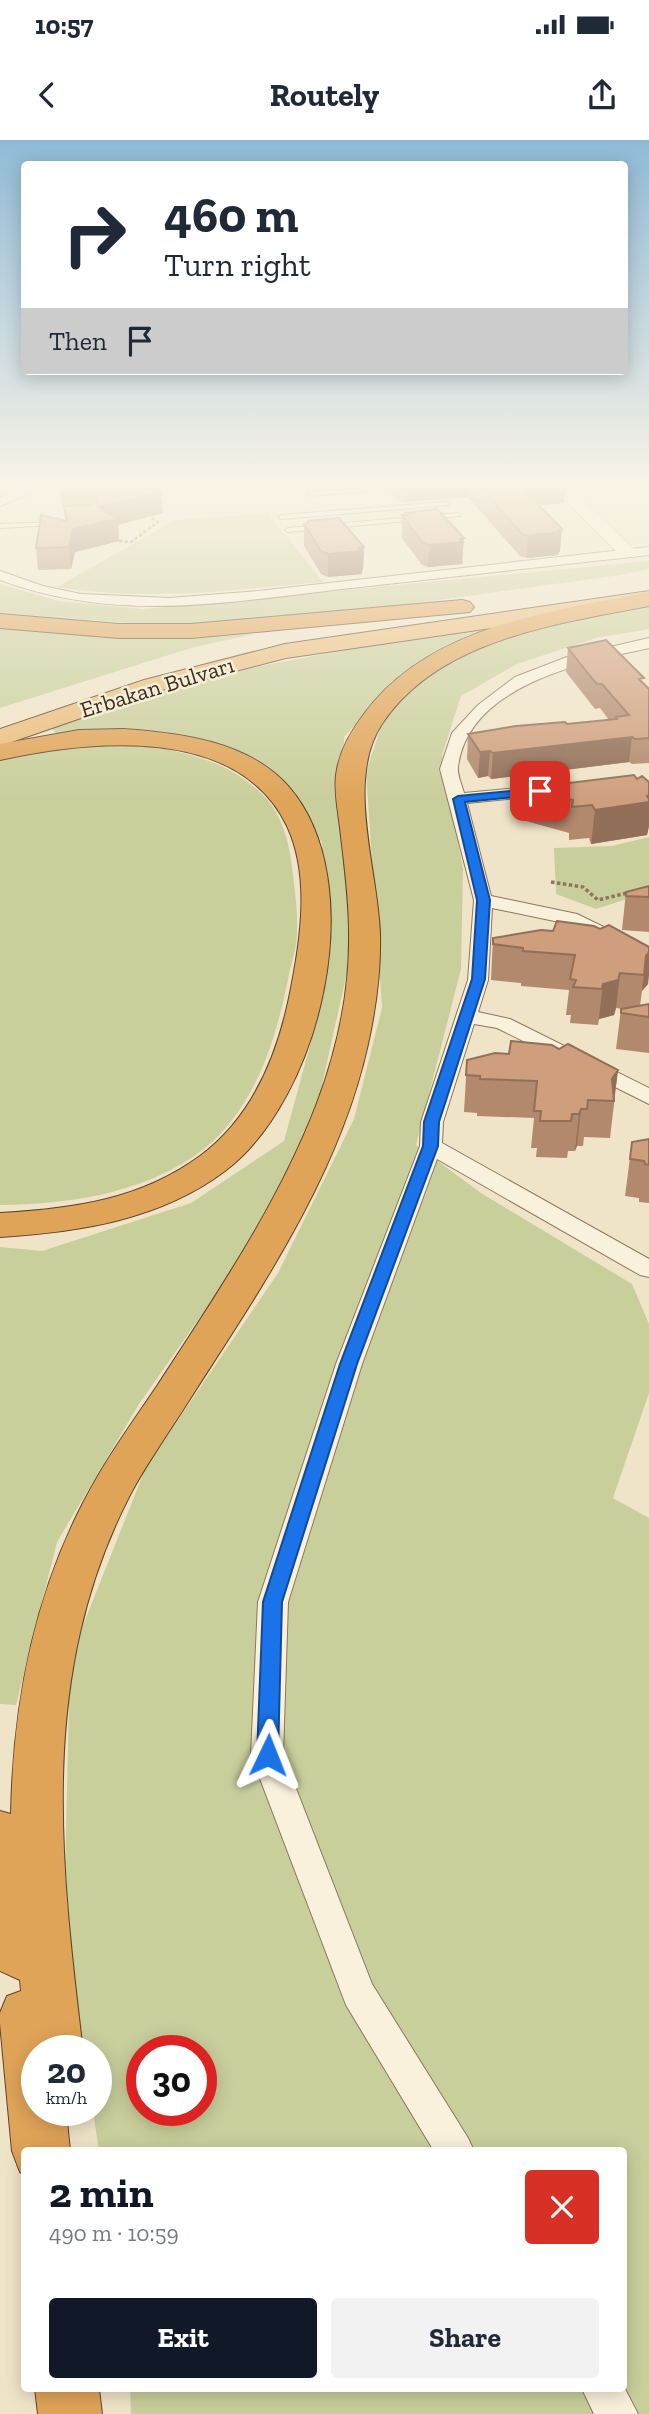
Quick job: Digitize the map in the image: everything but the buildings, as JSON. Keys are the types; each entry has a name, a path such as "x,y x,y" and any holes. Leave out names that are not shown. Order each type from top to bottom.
{"highway":[{"path":"0,621 106,631 188,631 281,625 383,612 462,607 570,589"},
{"name":"Erbakan Bulvarı","path":"0,717 154,666 303,630 607,589"},
{"path":"53,2035 39,1911 36,1832 39,1717 48,1659 67,1596 108,1496 259,1259 305,1170 349,1061 362,990 366,923 349,785 349,770 356,745 389,699 419,673 457,650 491,636 542,621 649,599"},
{"name":"Erbakan Bulvarı","path":"0,738 164,682 285,651 649,599"},
{"path":"0,752 57,740 115,736 176,743 243,764 276,790 301,825 313,870 314,910 311,968 293,1047 268,1105 237,1144 214,1164 189,1180 127,1207 58,1222 0,1225"},
{"path":"0,1833 22,1971 29,2035"},
{"path":"39,2126 41,2147"},
{"path":"62,2126 64,2147"},
{"path":"67,2392 70,2414"},
{"path":"79,2392 80,2414"}],"street":[{"path":"42,589 119,602 164,602 305,589"},
{"path":"453,2147 358,1993 268,1755 273,1602 349,1364 431,1146 432,1122 468,1017 478,979 484,900 449,769 460,733 484,708 521,680 572,660 649,643"},
{"path":"458,799 581,787"},
{"path":"484,900 570,918 649,957"},
{"path":"468,1017 503,1023 649,1097"},
{"path":"431,1146 649,1269"},
{"path":"604,2392 617,2414"}],"path":[{"path":"551,882 583,887 598,900 636,891"}],"green space":[{"path":"0,589 17,589 58,601 143,609 353,589 518,589 285,621 168,626 0,613"},
{"path":"74,589 244,589 157,594"},
{"path":"649,602 649,629 596,638 517,664 461,696 442,755 463,869 461,969 416,1145 481,1193 632,1284 649,1324 649,1393 613,1498 649,1518 649,2414 131,2414 130,2392 627,2392 627,2147 98,2147 95,2126 112,2126 112,2035 82,2035 64,1919 70,1658 146,1467 278,1273 354,1119 382,1008 366,772 383,721 412,687 472,646 521,631"},
{"path":"498,621 504,625 422,662 391,684 344,737 346,835 354,941 311,1134 224,1283 139,1404 57,1542 16,1705 0,1704 0,1247 42,1251 191,1203 284,1141 324,994 322,843 295,792 254,761 205,739 129,732 57,735 51,727 148,695 239,670"},
{"path":"0,626 186,637 254,634 191,648 0,708"},
{"path":"118,742 177,752 215,763 249,782 277,813 288,843 297,911 296,943 284,1000 269,1051 246,1099 214,1140 193,1157 148,1180 100,1195 0,1205 0,760 31,751"},
{"path":"649,837 649,892 596,909 556,894 554,848 612,846"}],"route":[{"path":"268,1755 273,1602 349,1364 431,1146 432,1122 468,1017 478,979 484,900 458,799 540,791"}]}
